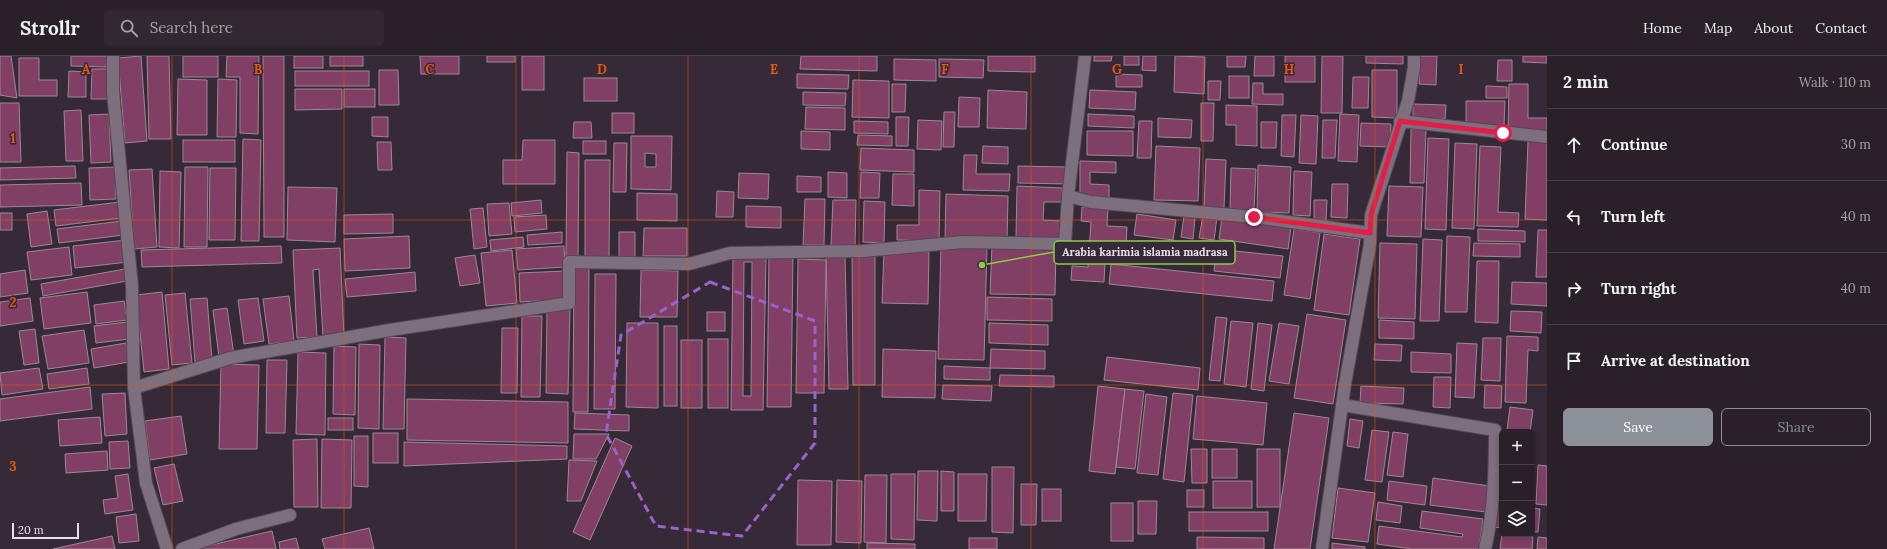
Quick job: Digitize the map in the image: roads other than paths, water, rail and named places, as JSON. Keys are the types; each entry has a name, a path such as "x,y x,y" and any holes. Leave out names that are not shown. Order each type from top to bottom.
{"street":[{"path":"113,56 113,92 132,286 134,388 146,483 167,549"},
{"path":"134,388 230,358 390,330 569,302 569,262 689,264 730,253 863,251 964,242 1065,244 1068,196 1085,56"},
{"path":"1322,549 1342,405 1370,244 1371,215 1408,100 1414,67 1414,56"},
{"path":"1400,121 1547,137"},
{"path":"1068,196 1091,202 1254,217 1370,233"},
{"path":"1342,405 1495,430 1495,464 1491,516 1484,549"},
{"path":"182,549 236,529 290,515"}],"place":[{"name":"Arabia karimia islamia madrasa","path":"982,265"}]}
